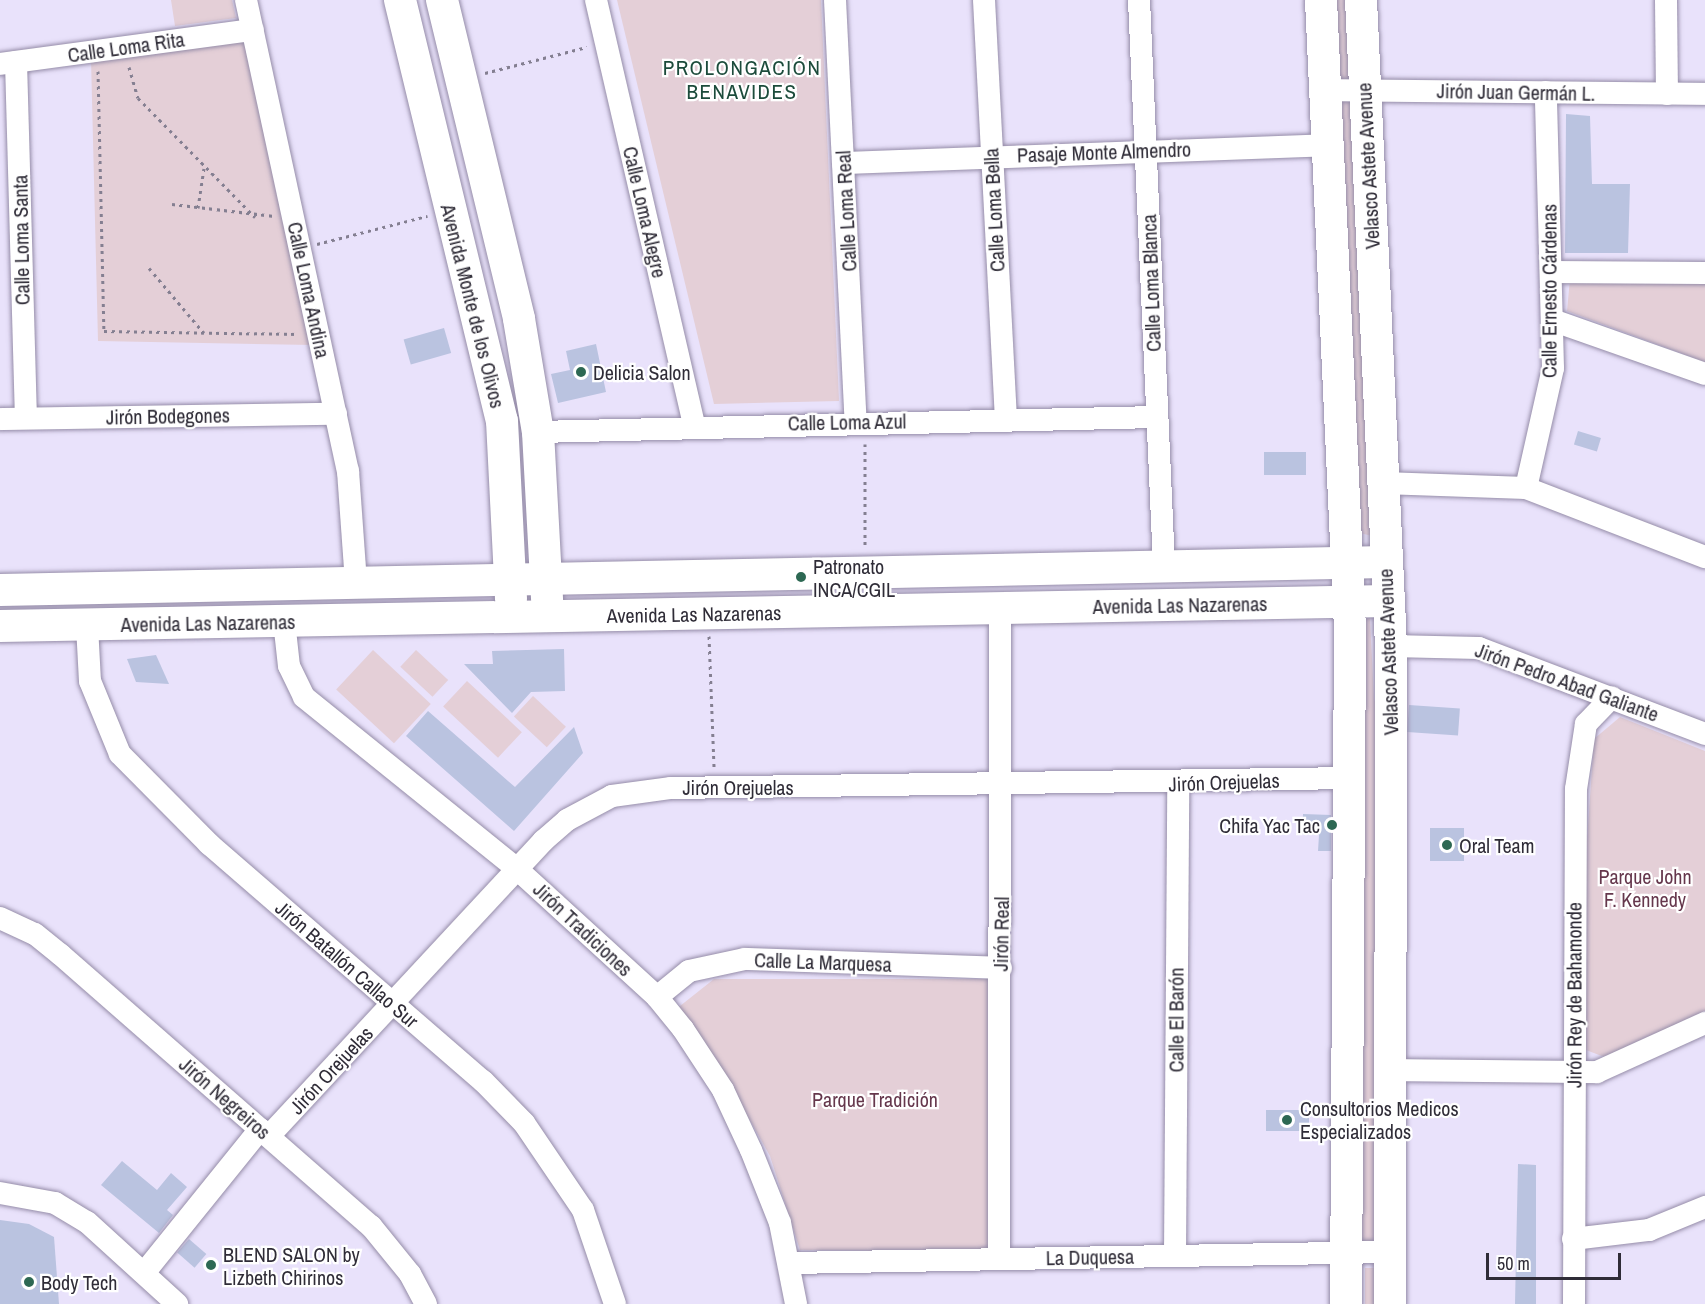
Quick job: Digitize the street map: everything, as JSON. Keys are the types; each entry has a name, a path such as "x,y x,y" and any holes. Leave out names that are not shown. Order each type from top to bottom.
{"street":[{"name":"Calle Loma Andina","path":"246,0 348,471 357,583"},
{"name":"Avenida Monte de los Olivos","path":"400,0 449,210 502,421 511,579 510,617"},
{"name":"Avenida Monte de los Olivos","path":"442,0 519,319 538,432 548,578 547,616"},
{"name":"Calle Loma Alegre","path":"596,0 694,425"},
{"name":"Calle Loma Real","path":"835,0 860,422"},
{"name":"Calle Loma Bella","path":"984,0 990,157 1006,420"},
{"name":"Calle Loma Blanca","path":"1139,0 1164,565"},
{"name":"Velasco Astete Avenue","path":"1321,0 1349,603 1351,778 1346,1304"},
{"name":"Velasco Astete Avenue","path":"1361,0 1391,646 1394,1071 1390,1304"},
{"path":"1666,0 1667,94"},
{"name":"Calle Loma Rita","path":"8,63 253,30"},
{"name":"Calle Loma Santa","path":"8,63 26,418"},
{"name":"Jirón Juan Germán L.","path":"1326,90 1705,94"},
{"name":"Calle Ernesto Cárdenas","path":"1526,488 1553,368 1546,92"},
{"name":"Pasaje Monte Almendro","path":"843,163 1145,150 1329,145"},
{"path":"1551,272 1705,273"},
{"path":"1552,320 1705,374"},
{"name":"Jirón Bodegones","path":"0,419 336,414"},
{"name":"Calle Loma Azul","path":"538,432 694,425 1157,417"},
{"path":"1383,483 1526,488 1705,557"},
{"name":"Avenida Las Nazarenas","path":"0,590 1386,562"},
{"name":"Avenida Las Nazarenas","path":"0,626 1388,601"},
{"name":"Jirón Real","path":"999,1259 1003,786 1000,608"},
{"name":"Jirón Tradiciones","path":"284,621 289,666 304,697 517,868 657,997 723,1090 765,1184 790,1263 796,1304"},
{"name":"Jirón Batallón Callao Sur","path":"87,626 90,681 120,754 209,844 392,1004 483,1080 560,1169 600,1251 615,1304"},
{"name":"Jirón Pedro Abad Galiante","path":"1391,646 1468,645 1612,697 1705,734"},
{"name":"Jirón Rey de Bahamonde","path":"1574,1304 1576,789 1586,724 1612,697"},
{"name":"Jirón Orejuelas","path":"144,1273 264,1133 392,1004 517,868 567,820 612,796 715,788 1003,786 1351,778"},
{"name":"Calle El Barón","path":"1175,1256 1178,783"},
{"name":"Jirón Negreiros","path":"0,918 35,934 61,955 391,1246 426,1304"},
{"name":"Calle La Marquesa","path":"657,997 689,970 745,959 1001,968"},
{"path":"1394,1071 1574,1072 1619,1066 1705,1023"},
{"path":"0,1193 55,1203 87,1222 177,1304"},
{"path":"1573,1239 1649,1230 1705,1207"},
{"name":"La Duquesa","path":"790,1263 1391,1252"}],"path":[{"path":"460,79 606,43"},
{"path":"123,48 138,98 204,168 255,217"},
{"path":"97,51 104,331 311,334"},
{"path":"198,208 204,168"},
{"path":"172,204 255,217 283,215"},
{"path":"300,248 449,210"},
{"path":"149,268 204,333"},
{"path":"860,422 866,572"},
{"path":"708,613 715,788"}],"green space":[{"path":"171,0 232,0 236,18 175,26"},
{"path":"617,0 821,0 839,401 714,404"},
{"path":"1333,0 1353,0 1351,77 1343,80 1336,75"},
{"path":"248,39 313,345 98,341 91,59"},
{"path":"1351,98 1372,536 1360,533 1341,100"},
{"path":"1570,279 1705,281 1705,362 1567,311"},
{"path":"1370,618 1374,699 1381,717 1378,1244 1362,1242 1362,619"},
{"path":"373,650 431,704 394,743 336,689"},
{"path":"416,650 448,680 432,697 400,667"},
{"path":"467,681 522,732 498,758 443,707"},
{"path":"533,696 566,727 547,747 514,716"},
{"name":"Parque John F. Kennedy","path":"1620,717 1705,751 1705,1011 1607,1058 1586,1050 1585,870 1594,739"},
{"name":"Parque Tradición","path":"714,979 996,979 994,1252 800,1250 770,1156 725,1076 675,1010"},
{"path":"1365,1268 1382,1268 1382,1304 1365,1304"}],"building":[{"path":"1566,114 1590,116 1592,184 1630,184 1628,253 1565,253"},
{"path":"444,328 451,353 411,365 404,340"},
{"name":"Delicia Salon","path":"596,344 606,392 558,403 551,374 570,370 566,351"},
{"path":"1578,431 1601,438 1597,451 1574,444"},
{"path":"1264,452 1306,452 1306,475 1264,475"},
{"path":"564,649 565,691 531,692 512,713 464,664 493,664 492,651"},
{"path":"156,655 169,684 136,682 127,659"},
{"path":"1409,705 1460,709 1458,735 1407,732"},
{"path":"428,711 515,787 574,727 583,753 514,831 406,736"},
{"path":"1303,814 1331,815 1331,851 1318,851 1319,835 1302,834"},
{"name":"Oral Team","path":"1430,828 1464,828 1464,861 1430,861"},
{"name":"Consultorios Medicos Especializados","path":"1266,1110 1309,1110 1309,1131 1266,1131"},
{"path":"122,1161 157,1190 171,1173 187,1187 167,1210 173,1215 159,1233 101,1185"},
{"path":"1518,1164 1536,1165 1536,1304 1515,1304"},
{"name":"Body Tech","path":"0,1220 29,1224 54,1237 59,1304 0,1304"},
{"path":"189,1239 206,1254 195,1268 177,1253"}],"place":[{"name":"Delicia Salon","path":"581,372"},
{"name":"Patronato INCA/CGIL","path":"801,577"},
{"name":"Chifa Yac Tac","path":"1332,825"},
{"name":"Oral Team","path":"1447,845"},
{"name":"Consultorios Medicos Especializados","path":"1287,1120"},
{"name":"BLEND SALON by Lizbeth Chirinos","path":"211,1265"},
{"name":"Body Tech","path":"29,1282"}],"district":[{"name":"PROLONGACIÓN BENAVIDES","path":"742,80"}]}
